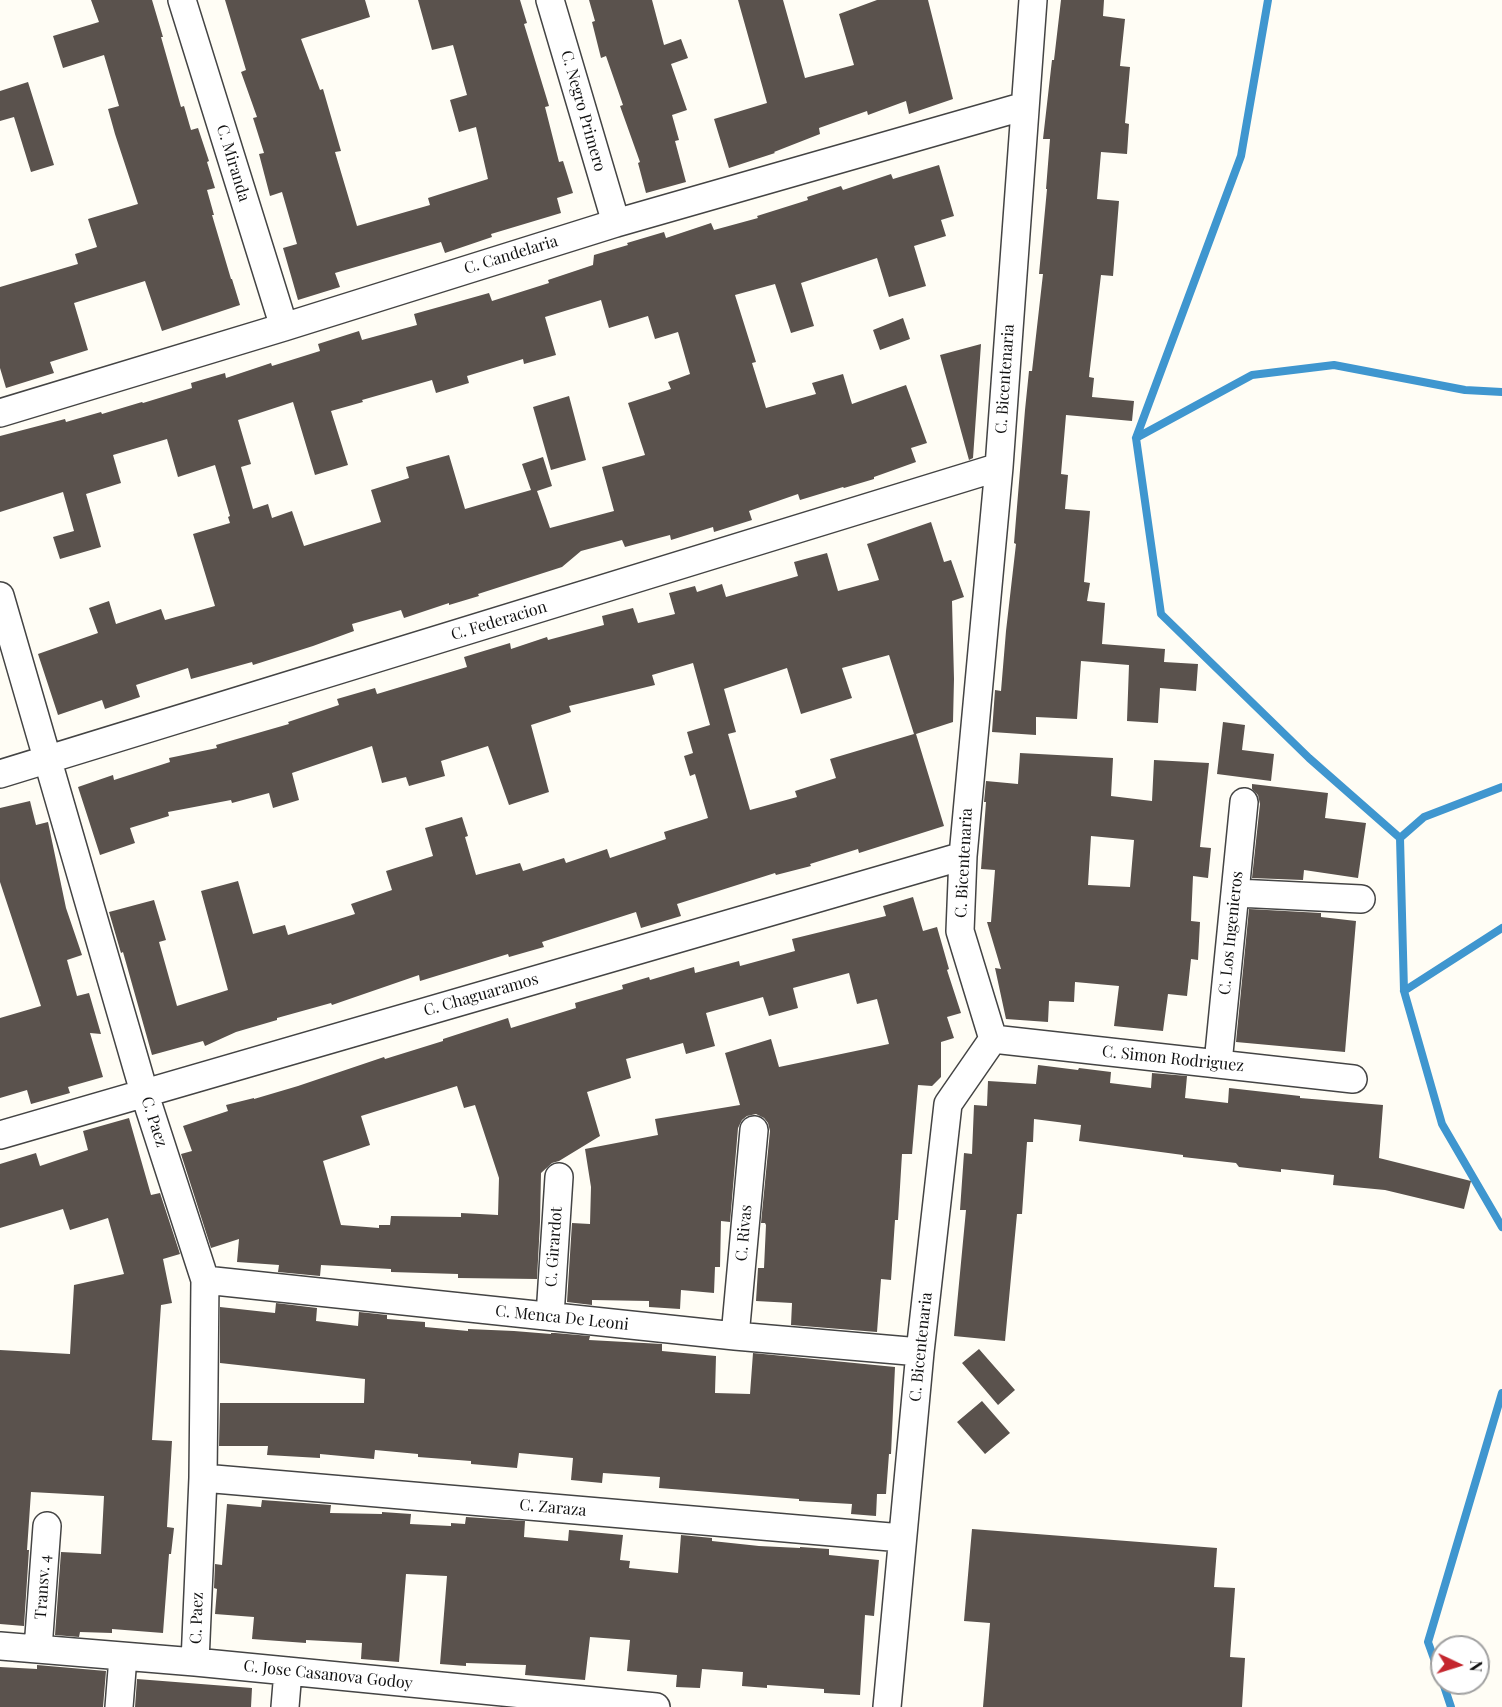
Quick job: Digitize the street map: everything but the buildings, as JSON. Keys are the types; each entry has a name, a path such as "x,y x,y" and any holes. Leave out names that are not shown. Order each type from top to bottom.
{"street":[{"name":"C. Miranda","path":"182,0 284,327"},
{"name":"C. Negro Primero","path":"550,0 616,223"},
{"name":"C. Bicentenaria","path":"887,1707 920,1352 948,1104 993,1039 960,931 963,856 999,467 1033,0"},
{"name":"C. Candelaria","path":"0,413 616,223 1025,106"},
{"name":"C. Federacion","path":"0,774 999,467"},
{"name":"C. Paez","path":"0,596 144,1092 205,1280 203,1478 195,1662"},
{"name":"C. Los Ingenieros","path":"1218,1063 1244,802"},
{"name":"C. Chaguaramos","path":"0,1135 963,856"},
{"path":"1236,893 1361,899"},
{"name":"C. Simon Rodriguez","path":"993,1039 1353,1079"},
{"name":"C. Rivas","path":"735,1336 754,1130"},
{"name":"C. Girardot","path":"550,1316 559,1177"},
{"name":"C. Menca De Leoni","path":"205,1280 735,1336 920,1352"},
{"name":"C. Zaraza","path":"203,1478 902,1538"},
{"name":"Transv. 4","path":"38,1649 47,1526"},
{"name":"C. Jose Casanova Godoy","path":"0,1646 288,1671 463,1698 656,1707"},
{"path":"119,1707 123,1657"},
{"path":"285,1707 288,1671"}],"waterway":[{"path":"1268,0 1241,156 1136,438 1161,614 1309,758 1400,838 1404,991 1442,1124 1502,1227"},
{"path":"1136,438 1252,375 1334,365 1465,390 1502,392"},
{"path":"1400,838 1424,817 1502,787"},
{"path":"1404,991 1502,928"},
{"path":"1430,1635 1502,1393"},
{"path":"1430,1635 1428,1642 1430,1648"},
{"path":"1447,1695 1451,1707"}]}
